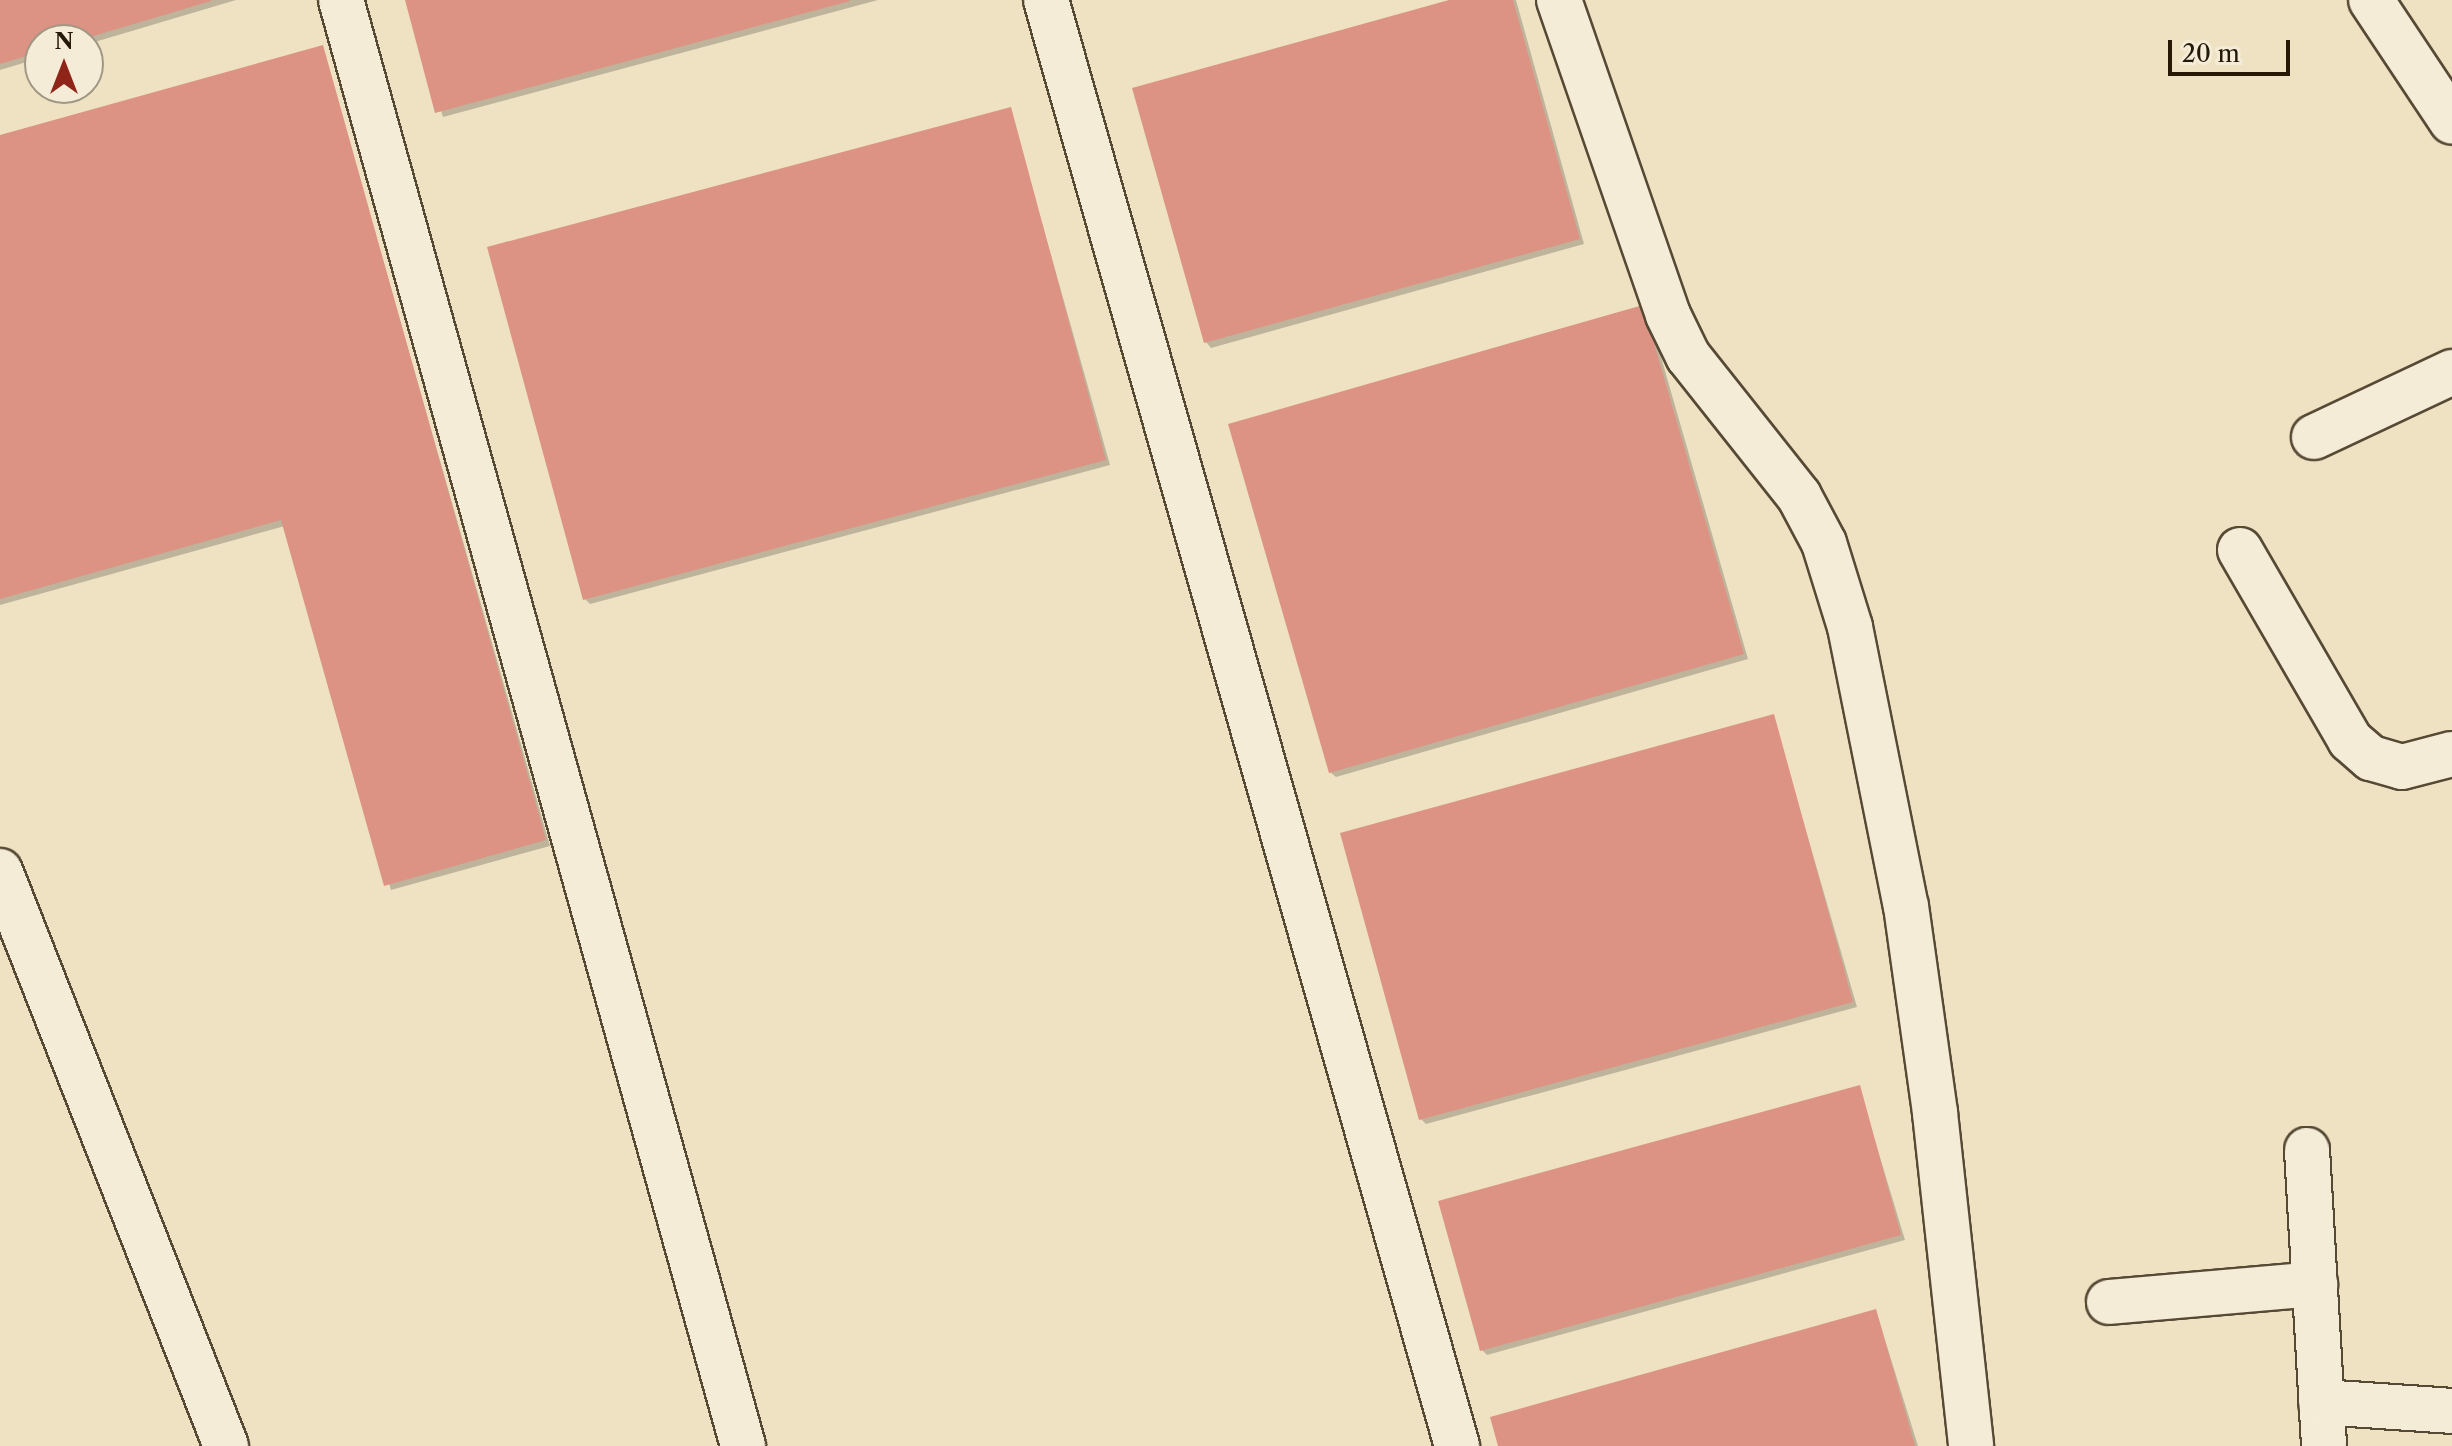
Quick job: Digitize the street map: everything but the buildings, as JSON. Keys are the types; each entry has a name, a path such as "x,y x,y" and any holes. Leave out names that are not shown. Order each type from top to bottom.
{"street":[{"path":"341,0 743,1446"},
{"path":"1046,0 1457,1446"},
{"path":"1559,0 1668,315 1688,356 1799,496 1824,543 1850,627 1869,705 1908,920 1971,1446"},
{"path":"2371,0 2452,122"},
{"path":"2314,437 2452,372"},
{"path":"2240,550 2350,740 2371,758 2402,767 2452,754"},
{"path":"0,871 226,1446"},
{"path":"2307,1150 2324,1446"},
{"path":"2109,1302 2315,1284"},
{"path":"2321,1402 2452,1411"}]}
